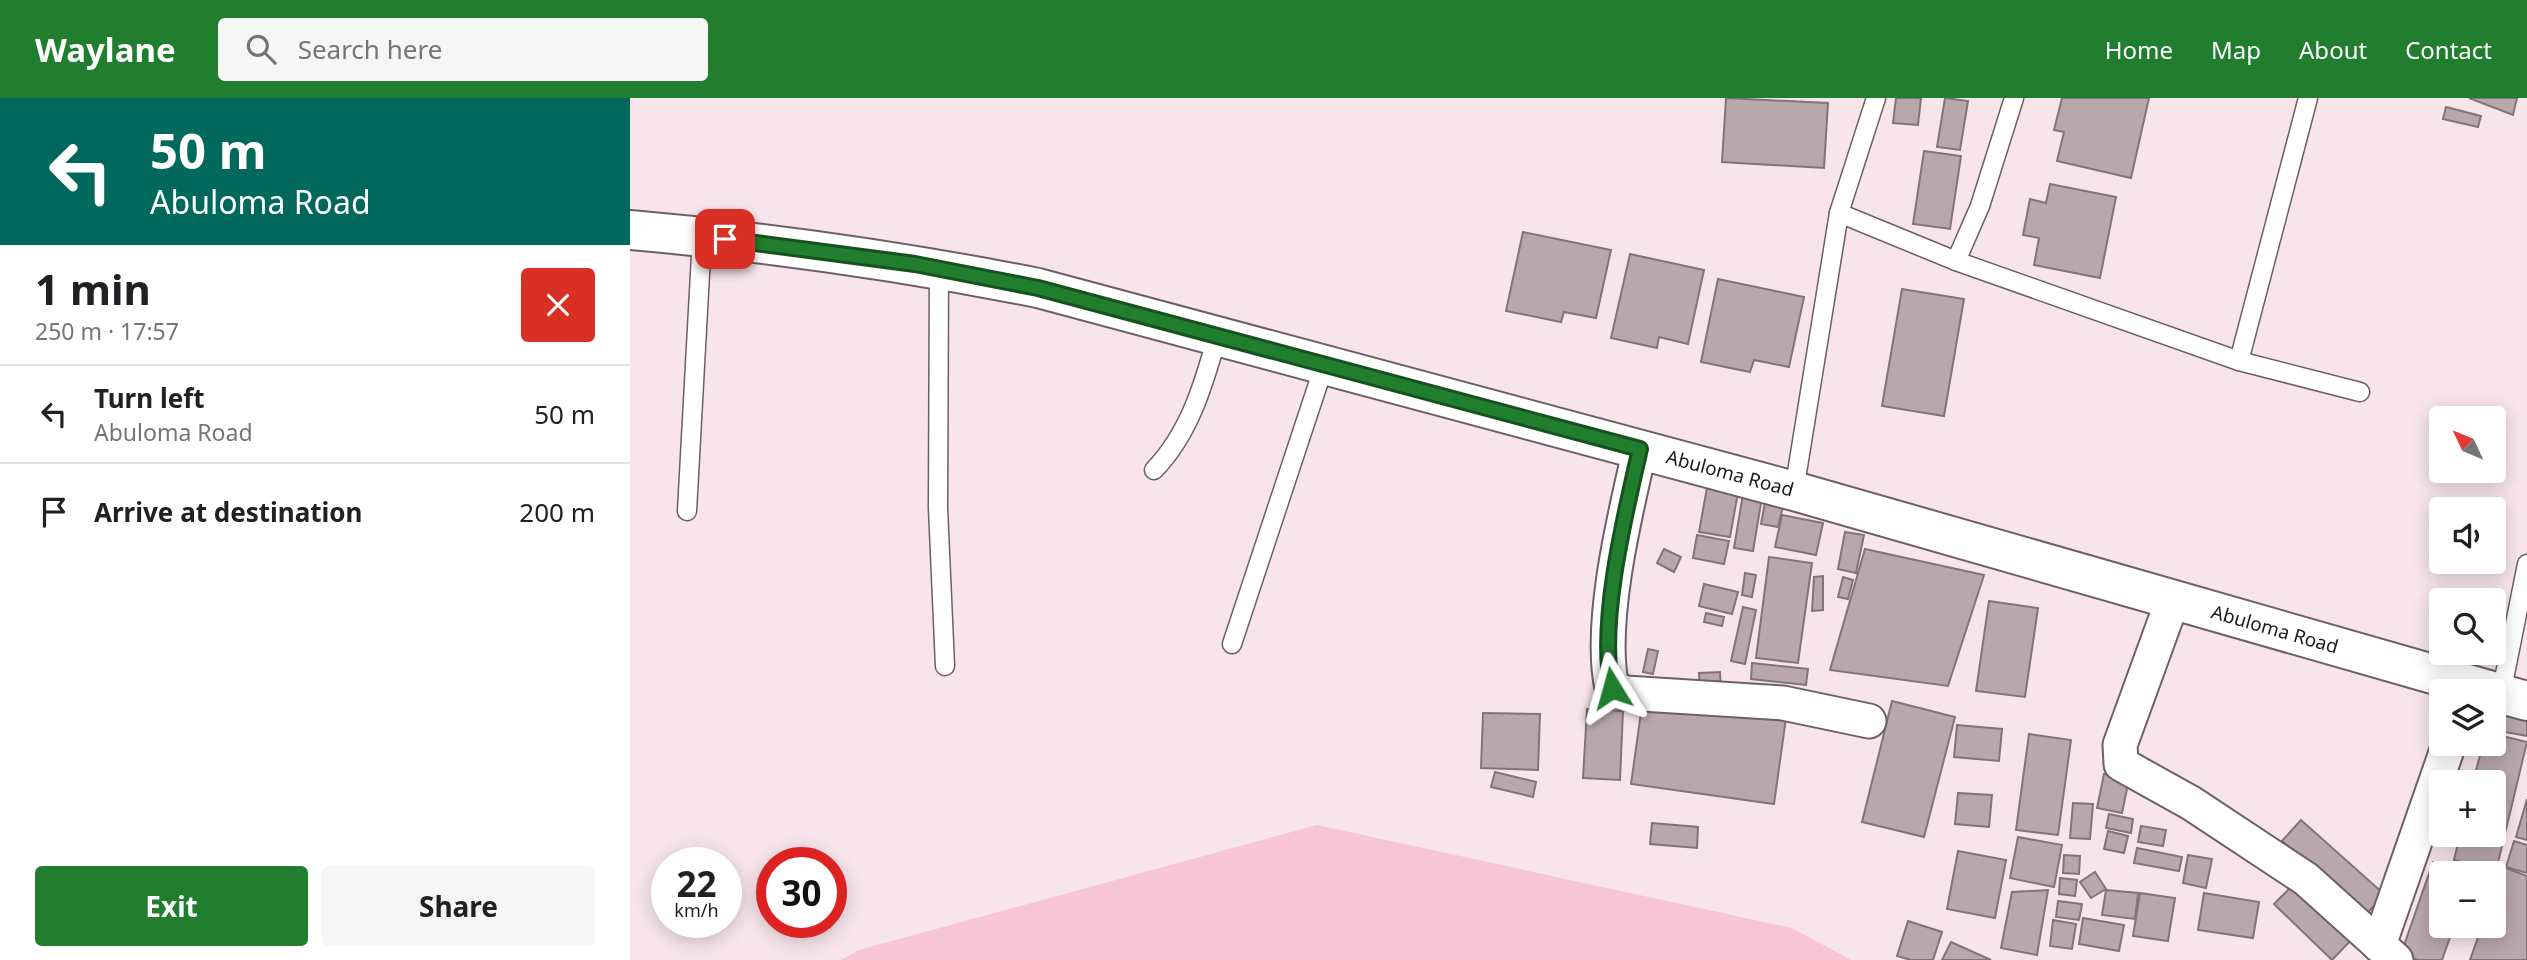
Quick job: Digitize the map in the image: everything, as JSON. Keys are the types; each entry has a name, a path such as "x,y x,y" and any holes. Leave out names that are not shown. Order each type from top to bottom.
{"street":[{"name":"Abuloma Road","path":"630,230 770,243 939,269 1038,288 1218,334 1794,491 2447,679"},
{"path":"1640,449 1620,536 1606,662 1612,688 1626,693 1783,703 1869,721"},
{"path":"2173,599 2120,745 2121,764 2192,803 2306,878 2388,952 2445,756"}],"lane":[{"path":"1794,491 1839,213 1876,98"},
{"path":"1956,261 1980,206 2014,98"},
{"path":"2239,360 2308,98"},
{"path":"1839,213 1956,261 2239,360 2360,392"},
{"path":"687,511 702,236"},
{"path":"939,269 938,508 945,666"},
{"path":"1154,470 1175,448 1203,385 1218,334"},
{"path":"1232,644 1325,363"},
{"path":"2496,679 2527,564"}],"shaded area":[{"path":"1317,825 1792,928 1851,960 841,960 859,950"}],"building":[{"path":"1726,98 1828,103 1824,168 1722,162"},
{"path":"1896,98 1921,98 1918,125 1893,123"},
{"path":"1945,98 1968,101 1960,150 1937,147"},
{"path":"2062,98 2149,98 2131,178 2057,161 2064,132 2054,130"},
{"path":"2469,98 2517,98 2513,115"},
{"path":"2446,107 2481,116 2478,127 2443,119"},
{"path":"1924,151 1961,156 1950,229 1913,224"},
{"path":"2050,184 2116,197 2100,278 2034,265 2039,238 2023,235 2030,199 2046,203"},
{"path":"1523,232 1611,250 1596,318 1564,312 1561,322 1506,311"},
{"path":"1630,254 1704,270 1688,344 1659,337 1657,348 1611,338"},
{"path":"1718,279 1804,297 1789,367 1754,360 1750,372 1701,362"},
{"path":"1902,289 1964,299 1944,416 1882,406"},
{"path":"1708,482 1739,487 1730,537 1699,532"},
{"path":"1743,494 1762,497 1753,551 1734,548"},
{"path":"1765,502 1783,506 1778,527 1761,524"},
{"path":"1782,515 1823,523 1816,555 1775,547"},
{"path":"1845,532 1864,535 1856,573 1838,569"},
{"path":"1697,535 1729,541 1724,564 1693,558"},
{"path":"1664,549 1681,557 1674,572 1657,563"},
{"path":"1865,549 1984,575 1948,686 1830,670"},
{"path":"1769,557 1812,563 1798,663 1756,658"},
{"path":"1745,573 1756,575 1752,597 1742,595"},
{"path":"1823,576 1823,610 1812,611 1814,577"},
{"path":"1843,577 1853,580 1848,599 1838,597"},
{"path":"1704,584 1738,592 1732,614 1699,606"},
{"path":"1989,601 2038,608 2025,697 1976,691"},
{"path":"1743,607 1756,610 1745,664 1731,661"},
{"path":"1706,613 1724,617 1722,626 1704,622"},
{"path":"1648,649 1658,651 1653,674 1643,672"},
{"path":"1752,663 1808,669 1806,685 1751,679"},
{"path":"1720,672 1721,691 1700,692 1699,673"},
{"path":"1643,698 1786,718 1774,804 1631,784"},
{"path":"1892,701 1955,717 1924,837 1862,822"},
{"path":"2506,704 2527,708 2527,736 2506,732"},
{"path":"1587,709 1623,711 1620,780 1583,778"},
{"path":"1483,713 1540,714 1538,770 1481,768"},
{"path":"1957,725 2002,729 1999,761 1954,757"},
{"path":"2029,734 2071,740 2058,835 2016,830"},
{"path":"2506,737 2527,742 2506,829 2506,770 2476,770 2480,756 2506,756"},
{"path":"1495,772 1536,782 1533,797 1491,787"},
{"path":"2104,774 2129,779 2122,813 2097,808"},
{"path":"1958,793 1992,795 1989,827 1955,824"},
{"path":"2527,799 2527,840 2516,837"},
{"path":"2073,803 2093,804 2090,839 2070,838"},
{"path":"2109,814 2133,819 2131,833 2106,828"},
{"path":"2301,820 2384,894 2365,916 2282,841"},
{"path":"1652,823 1698,827 1697,848 1650,844"},
{"path":"2141,826 2166,830 2163,846 2138,842"},
{"path":"2108,831 2128,836 2124,853 2104,849"},
{"path":"2018,837 2062,845 2054,887 2010,878"},
{"path":"2514,841 2527,845 2527,873 2506,867"},
{"path":"2457,847 2502,847 2498,861 2454,860"},
{"path":"2137,848 2182,857 2179,871 2134,863"},
{"path":"1958,851 2006,860 1995,918 1947,909"},
{"path":"2064,855 2080,856 2079,874 2063,873"},
{"path":"2188,855 2212,859 2206,888 2183,883"},
{"path":"2506,868 2527,876 2527,960 2470,960 2478,938 2506,938"},
{"path":"2095,872 2106,889 2091,898 2080,882"},
{"path":"2429,874 2429,938 2450,938 2442,960 2418,960 2401,954"},
{"path":"2060,878 2077,880 2075,896 2059,894"},
{"path":"2298,880 2355,936 2332,960 2274,904"},
{"path":"2048,890 2037,955 2001,948 2012,892"},
{"path":"2106,890 2138,893 2135,919 2102,915"},
{"path":"2140,893 2175,898 2168,941 2133,936"},
{"path":"2204,893 2259,902 2253,938 2198,930"},
{"path":"2058,901 2082,904 2079,920 2056,917"},
{"path":"2083,918 2124,925 2119,951 2079,944"},
{"path":"2053,920 2076,924 2072,949 2050,946"},
{"path":"1908,921 1942,932 1933,960 1911,960 1897,956"},
{"path":"1951,942 1991,960 1942,960"}],"route":[{"path":"725,239 915,264 1038,288 1200,329 1640,449 1620,536 1606,662 1612,688"}]}
